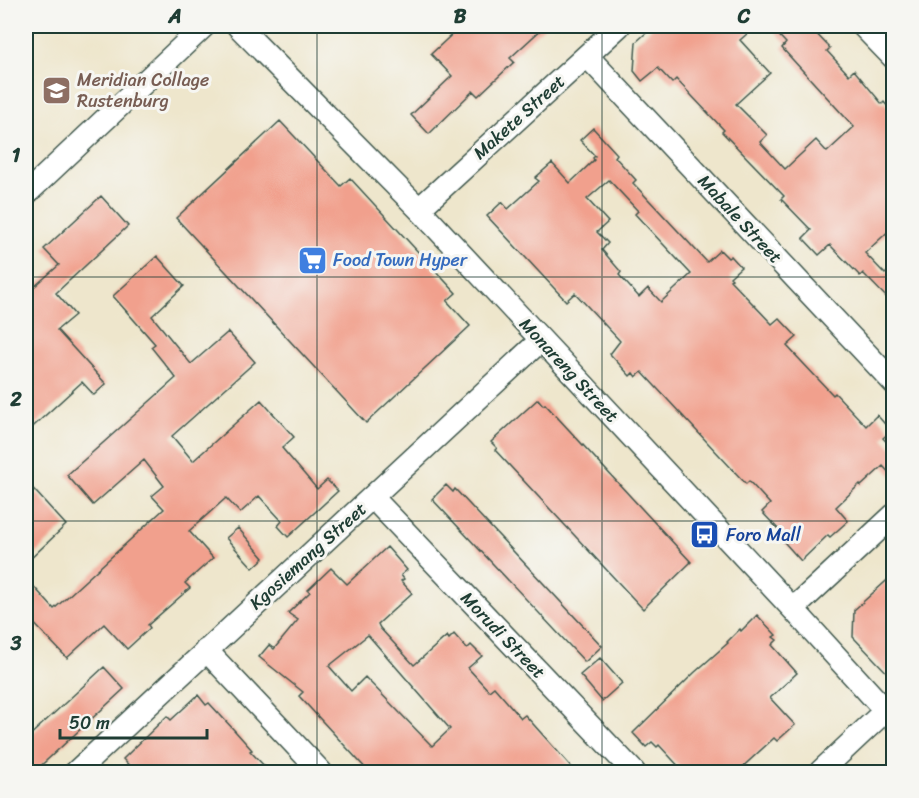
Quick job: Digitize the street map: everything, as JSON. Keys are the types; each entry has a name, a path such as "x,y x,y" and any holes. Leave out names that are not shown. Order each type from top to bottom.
{"street":[{"path":"26,194 204,26"},
{"name":"Monareng Street","path":"238,26 419,209 793,609 889,716"},
{"name":"Makete Street","path":"419,209 619,26"},
{"path":"863,26 894,58"},
{"name":"Mabale Street","path":"587,56 894,383"},
{"name":"Kgosiemang Street","path":"76,772 541,340"},
{"name":"Morudi Street","path":"373,498 634,772"},
{"path":"793,609 894,516"},
{"path":"206,650 321,772"},
{"path":"820,772 889,716"}],"building":[{"path":"461,26 545,26 510,58 514,62 478,96 473,91 429,134 411,115 452,76 431,54"},
{"path":"654,26 756,26 740,40 770,73 736,104 767,135 760,142 785,169 816,140 827,152 854,127 782,48 786,43 770,26 809,26 830,48 827,51 849,75 854,70 882,104 884,102 894,114 894,226 865,253 885,274 894,266 894,305 863,273 860,276 830,245 819,255 803,238 811,230 781,199 784,196 722,132 724,130 676,79 672,83 658,68 642,81 634,71 636,42"},
{"name":"Food Town Hyper","path":"280,121 341,186 350,178 456,293 447,301 470,326 366,423 176,218"},
{"path":"593,128 617,154 615,157 636,180 633,183 707,262 720,250 728,258 731,256 741,267 730,277 732,279 730,280 772,324 779,318 797,337 787,346 866,426 877,415 891,431 883,438 894,450 894,478 883,466 861,486 860,484 836,507 848,521 830,537 828,535 801,561 776,533 779,530 762,512 770,504 749,481 746,484 642,372 636,377 633,373 630,376 610,354 620,341 575,293 566,301 487,216 502,202 508,209 539,181 535,178 552,163 570,183 594,160 595,156 580,140","holes":["609,180 638,211 635,214 691,274 661,302 648,288 639,297 619,275 621,272 602,250 608,243 597,232 608,222 587,199"]},
{"path":"101,196 128,226 56,293 75,315 57,330 106,384 94,395 82,382 26,433 26,294 59,265 44,249"},
{"path":"157,256 184,286 152,316 191,364 228,332 255,362 172,436 193,461 261,400 294,437 282,448 317,489 327,480 338,491 288,537 278,526 282,521 259,496 240,513 226,498 189,531 213,558 185,583 190,588 148,625 150,628 127,649 104,624 67,658 26,615 26,578 54,609 164,509 152,496 164,486 144,460 93,505 67,475 176,378 151,347 155,344 113,296"},
{"path":"538,399 691,562 643,609 495,450 497,448 491,442"},
{"path":"26,481 66,525 26,563"},
{"path":"446,485 453,492 455,489 602,646 585,662 432,499"},
{"path":"238,528 264,558 253,568 226,538"},
{"path":"387,547 407,570 401,575 404,579 401,581 412,593 378,624 380,628 414,665 447,636 449,639 454,634 467,649 471,645 482,656 468,668 489,691 494,687 521,718 525,715 576,772 369,772 299,696 303,692 259,657 269,645 274,649 298,620 288,613 331,568 347,584","holes":["368,635 450,729 432,746 365,677 351,691 329,666"]},
{"path":"894,574 894,680 853,637 854,610"},
{"path":"757,615 776,635 773,637 777,640 772,645 797,673 770,698 795,725 777,741 774,738 737,772 684,772 659,745 657,747 652,742 646,747 633,733"},
{"path":"600,658 622,683 602,701 580,675"},
{"path":"104,667 124,689 34,772 26,762 26,739"},
{"path":"198,695 206,705 209,703 270,772 135,772 123,759 167,716 171,720"}],"place":[{"name":"Meridian Collage Rustenburg","path":"56,90"},
{"name":"Food Town Hyper","path":"312,260"},
{"name":"Foro Mall","path":"705,535"}]}
